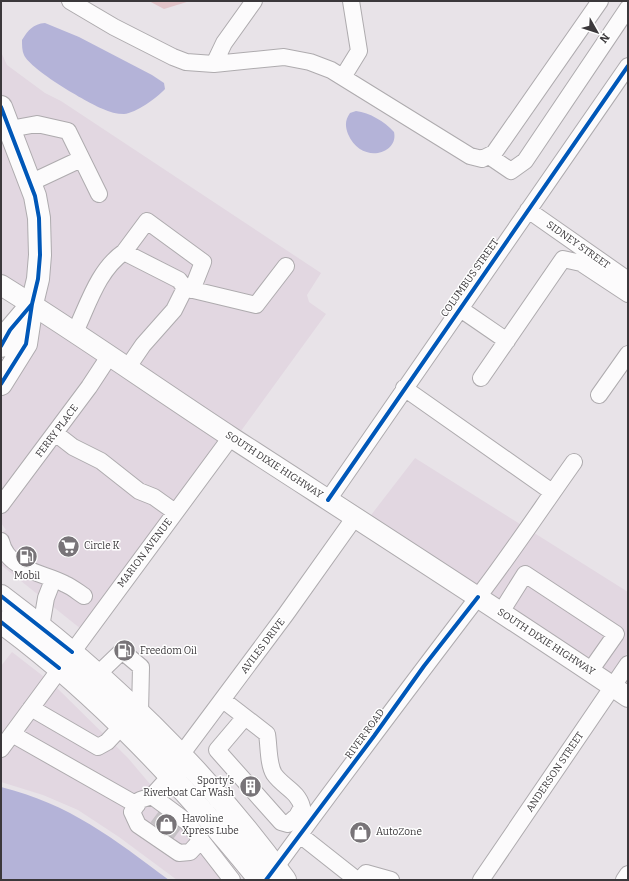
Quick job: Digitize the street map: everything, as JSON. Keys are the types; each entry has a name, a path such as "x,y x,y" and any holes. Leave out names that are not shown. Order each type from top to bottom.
{"highway":[{"path":"1,106 30,183 38,218 40,255 38,279 32,304 26,344 1,384"},
{"path":"1,346 10,330 32,304"},
{"path":"1,596 41,627 66,660 131,720"},
{"path":"1,622 66,660 98,674 131,720 173,768 193,799 272,877"}],"main road":[{"name":"SOUTH DIXIE HIGHWAY","path":"1,285 110,355 231,437 501,612 620,692"}],"street":[{"path":"70,1 114,27 173,57 193,63 214,64 284,57 310,62 343,77 470,156 482,159 489,156 498,148 600,1"},
{"path":"214,64 224,44 254,1"},
{"path":"343,77 359,50 351,1"},
{"path":"489,156 511,171 525,161 628,8"},
{"name":"COLUMBUS STREET","path":"328,500 459,308 628,66"},
{"path":"10,129 37,124 68,131 98,194"},
{"path":"30,183 81,159"},
{"name":"SIDNEY STREET","path":"528,210 628,280"},
{"path":"75,332 88,300 112,260 124,252 147,221 203,262 189,289 174,310 142,345 128,367"},
{"path":"481,378 575,243"},
{"path":"124,252 179,280 189,289 256,305 286,266"},
{"path":"563,259 581,263 628,294"},
{"path":"459,308 507,340"},
{"path":"598,395 628,354"},
{"name":"FERRY PLACE","path":"1,505 89,387 110,355"},
{"path":"404,388 552,492"},
{"path":"54,433 73,447 101,462 139,491 154,498 175,512"},
{"name":"MARION AVENUE","path":"1,749 231,437"},
{"name":"RIVER ROAD","path":"272,877 300,835 424,666 478,597 574,462"},
{"name":"AVILES DRIVE","path":"137,805 140,800 152,796 355,517"},
{"path":"1,541 5,552 14,561 33,573 65,584 84,596"},
{"path":"501,612 526,574 616,634 590,671"},
{"path":"41,627 46,598 53,580"},
{"path":"31,708 98,747 107,742 131,720 141,667 122,650 98,674"},
{"name":"ANDERSON STREET","path":"481,880 620,692 628,664"},
{"path":"223,700 245,717 267,734 274,773 282,783 292,790 302,807 297,816 288,824 281,822 217,750 245,717"},
{"path":"12,734 137,805 132,812 138,825 166,825 187,822 232,880"},
{"path":"152,796 180,853 190,852 201,840"},
{"path":"301,803 308,802 319,810"},
{"path":"300,835 359,880 366,873 390,880"},
{"path":"624,880 628,874"}],"shaded area":[{"path":"149,1 190,1 164,9"},
{"path":"1,52 7,65 45,93 61,101 321,273 307,295 309,302 326,314 238,435 39,302 32,169 1,92"},
{"path":"1,122 33,218 28,295 1,279"},
{"path":"36,313 102,356 1,495 1,395 20,366"},
{"path":"112,363 223,438 81,629 1,565 1,533 6,530 1,523 1,516 94,391"},
{"path":"415,458 628,592 628,652 610,678 368,519"},
{"path":"12,652 52,683 128,758 231,880 177,880 119,837 78,810 43,795 1,782 1,666"}],"water":[{"path":"45,23 79,37 152,75 164,83 165,89 157,97 146,104 134,111 124,114 108,111 84,100 37,69 24,55 22,50 22,40 24,36 34,26"},
{"path":"356,111 372,116 381,121 394,132 394,140 391,146 378,153 370,153 361,150 354,144 348,134 346,123 350,113"},
{"path":"1,787 26,794 49,803 90,824 169,880 1,880"}],"tunnel":[{"path":"157,827 166,815"},
{"path":"167,834 176,822"}],"cycle path":[{"path":"328,500 628,66"},
{"path":"1,107 35,196 39,218 40,255 38,279 32,304 26,344 1,384"},
{"path":"1,346 10,330 32,304"},
{"path":"1,596 72,652"},
{"path":"266,880 374,736 424,666 478,597"},
{"path":"1,622 59,668"}],"place":[{"name":"Circle K","path":"69,546"},
{"name":"Mobil","path":"27,556"},
{"name":"Freedom Oil","path":"124,651"},
{"name":"Sporty’s Riverboat Car Wash","path":"250,787"},
{"name":"Havoline Xpress Lube","path":"167,825"},
{"name":"AutoZone","path":"360,832"}]}
